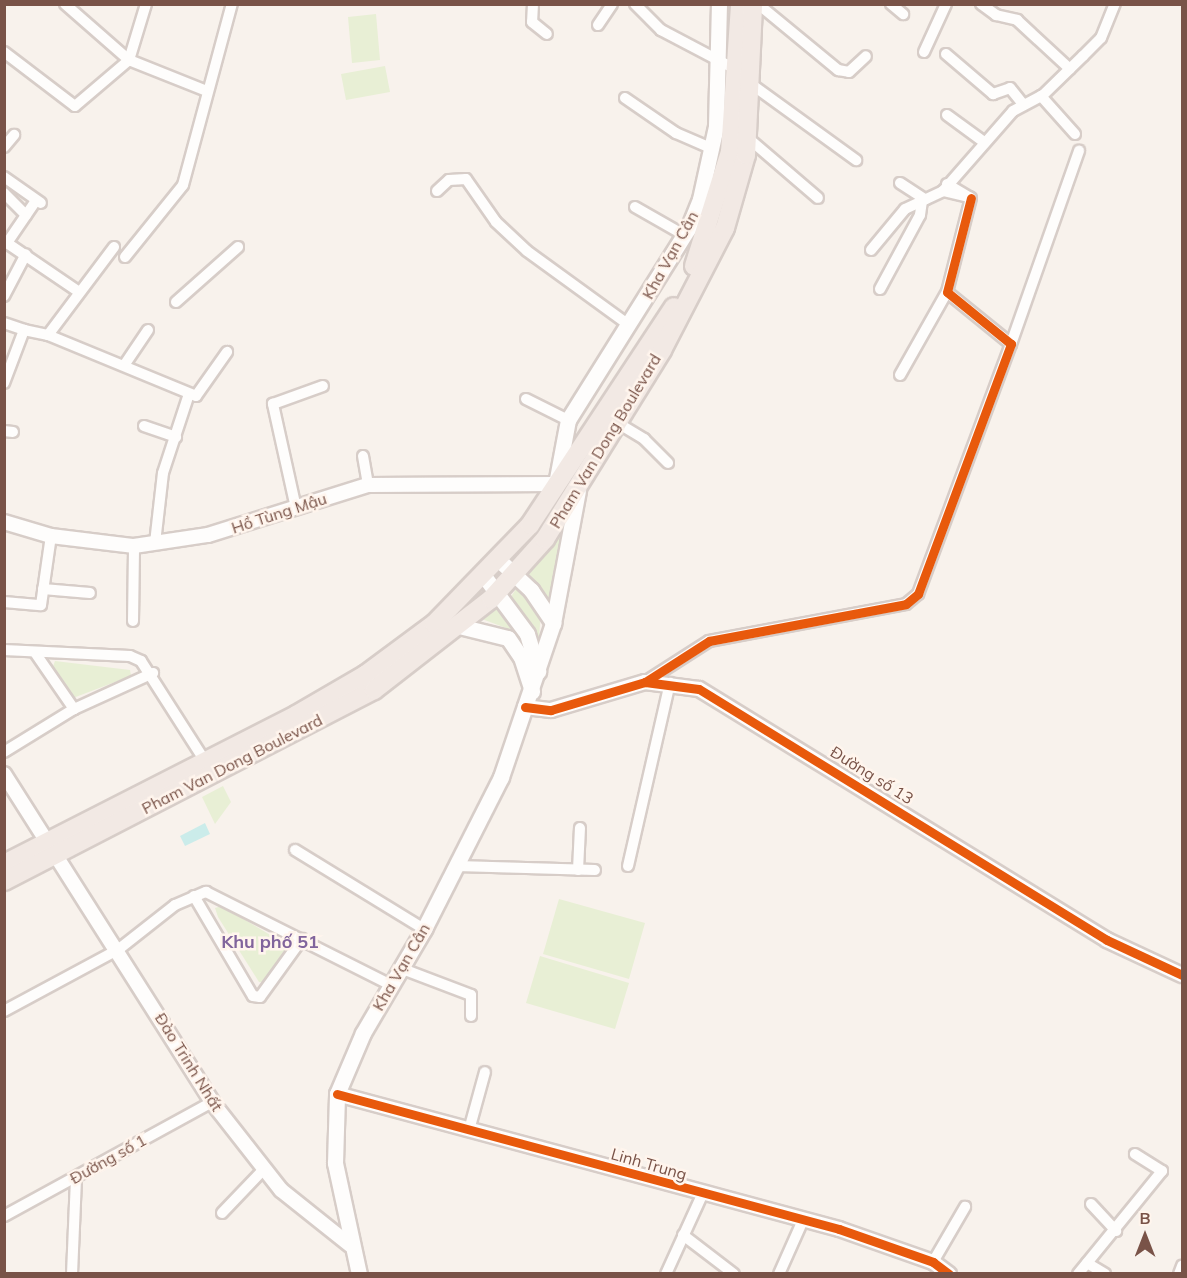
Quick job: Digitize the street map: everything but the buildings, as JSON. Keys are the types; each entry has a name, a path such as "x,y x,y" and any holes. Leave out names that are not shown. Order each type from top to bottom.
{"highway":[{"name":"Pham Van Dong Boulevard","path":"4,881 50,846 365,675 434,624 499,560 556,484 675,305 702,248 730,152 727,65 740,4"},
{"name":"Pham Van Dong Boulevard","path":"4,864 50,846 331,714 459,626 515,574 578,491 706,268 733,204 748,138 753,4"}],"main road":[{"name":"Kha Vạn Cân","path":"556,484 568,420 684,235 713,149 727,65 719,4"},
{"name":"Kha Vạn Cân","path":"359,1274 350,1245 335,1162 337,1094 391,984 424,930 501,777 539,674 553,623 578,491"},
{"path":"499,560 515,574 553,623"},
{"path":"484,576 527,634 539,674"},
{"path":"459,626 508,638 521,657 532,691"}],"street":[{"path":"4,52 75,106 129,60 146,4"},
{"path":"124,257 177,197 232,4"},
{"path":"533,4 532,22 547,34"},
{"path":"598,25 612,4"},
{"path":"635,4 661,30 727,65"},
{"path":"758,4 838,70 849,72 866,56"},
{"path":"891,4 903,14"},
{"path":"924,52 946,4"},
{"path":"981,4 996,15 1017,20 1070,69"},
{"path":"871,250 905,209 945,187 984,142 1023,104 1041,96 1101,38 1115,4"},
{"path":"73,7 129,60 207,91"},
{"path":"946,54 993,94 1010,88 1023,104"},
{"path":"751,84 856,160"},
{"path":"1041,96 1075,134"},
{"path":"625,98 676,133 713,149"},
{"path":"947,115 984,142"},
{"path":"4,147 14,135"},
{"path":"748,138 818,198"},
{"path":"645,682 709,641 906,604 918,594 1080,152"},
{"path":"4,177 38,202 5,243 26,254 79,292"},
{"path":"437,191 449,180 466,179 496,222 527,251 628,325"},
{"path":"900,183 923,200"},
{"path":"4,192 26,215"},
{"path":"900,375 947,292 971,198"},
{"path":"880,289 923,200"},
{"path":"635,207 684,235"},
{"path":"48,335 114,248"},
{"path":"176,302 238,248"},
{"path":"4,296 26,254"},
{"path":"947,292 1011,344"},
{"path":"4,323 48,335 125,364 189,394 202,394 226,352"},
{"path":"4,383 24,330"},
{"path":"125,364 148,330"},
{"path":"296,508 273,404 323,386"},
{"path":"155,543 164,473 189,394"},
{"path":"526,399 568,420"},
{"path":"616,422 644,439 668,463"},
{"path":"144,426 176,437"},
{"path":"363,456 368,485"},
{"name":"Hồ Tùng Mậu","path":"4,522 51,536 134,546 208,535 368,485 556,484"},
{"path":"4,602 41,605 51,536"},
{"path":"133,621 134,546"},
{"path":"43,590 90,593"},
{"path":"4,650 36,654 130,656 153,673 205,761"},
{"path":"36,654 74,709"},
{"path":"4,752 74,709 153,673"},
{"name":"Đường số 13","path":"525,707 551,710 645,682 670,683 732,705 1107,940 1182,975"},
{"path":"628,866 670,683"},
{"name":"Đào Trinh Nhất","path":"4,774 119,949 212,1102 264,1169 310,1218 350,1245"},
{"path":"578,870 580,828"},
{"path":"295,849 424,930"},
{"path":"457,866 595,870"},
{"path":"4,1011 119,949 194,896 222,895 391,984"},
{"path":"194,896 253,996 260,998 302,939"},
{"path":"400,968 471,995 471,1016"},
{"path":"469,1130 485,1072"},
{"name":"Linh Trung","path":"337,1094 702,1195 803,1220 933,1262 949,1274"},
{"name":"Đường số 1","path":"4,1216 212,1102"},
{"path":"1078,1274 1116,1231 1162,1171 1136,1154"},
{"path":"222,1213 264,1169"},
{"path":"72,1274 76,1177"},
{"path":"666,1274 702,1195"},
{"path":"1090,1204 1116,1231"},
{"path":"933,1262 965,1207"},
{"path":"779,1274 803,1220"},
{"path":"683,1236 734,1274"},
{"path":"1087,1263 1105,1274"},
{"path":"1179,1274 1182,1266"}],"green space":[{"path":"376,14 380,60 352,63 348,17"},
{"path":"385,66 390,92 346,100 341,74"},
{"path":"564,519 550,600 521,575"},
{"path":"516,589 541,611 538,651 531,627 510,598"},
{"path":"497,601 518,632 522,647 506,628 482,619"},
{"path":"55,661 130,670 131,676 73,698 52,669"},
{"path":"223,786 231,802 215,824 202,797"},
{"path":"559,899 645,923 629,979 543,954"},
{"path":"222,906 287,945 266,983 259,982 218,917 215,908"},
{"path":"540,956 629,983 615,1029 526,1003"}],"water":[{"path":"205,823 210,834 185,846 180,836"}],"cycle path":[{"path":"645,682 709,641 906,604 918,594 1011,344 947,292 971,198"},
{"path":"525,707 551,710 645,682 699,689 1107,940 1182,975"},
{"path":"337,1094 839,1229 933,1262 949,1274"}],"district":[{"name":"Khu phố 51","path":"270,942"}]}
